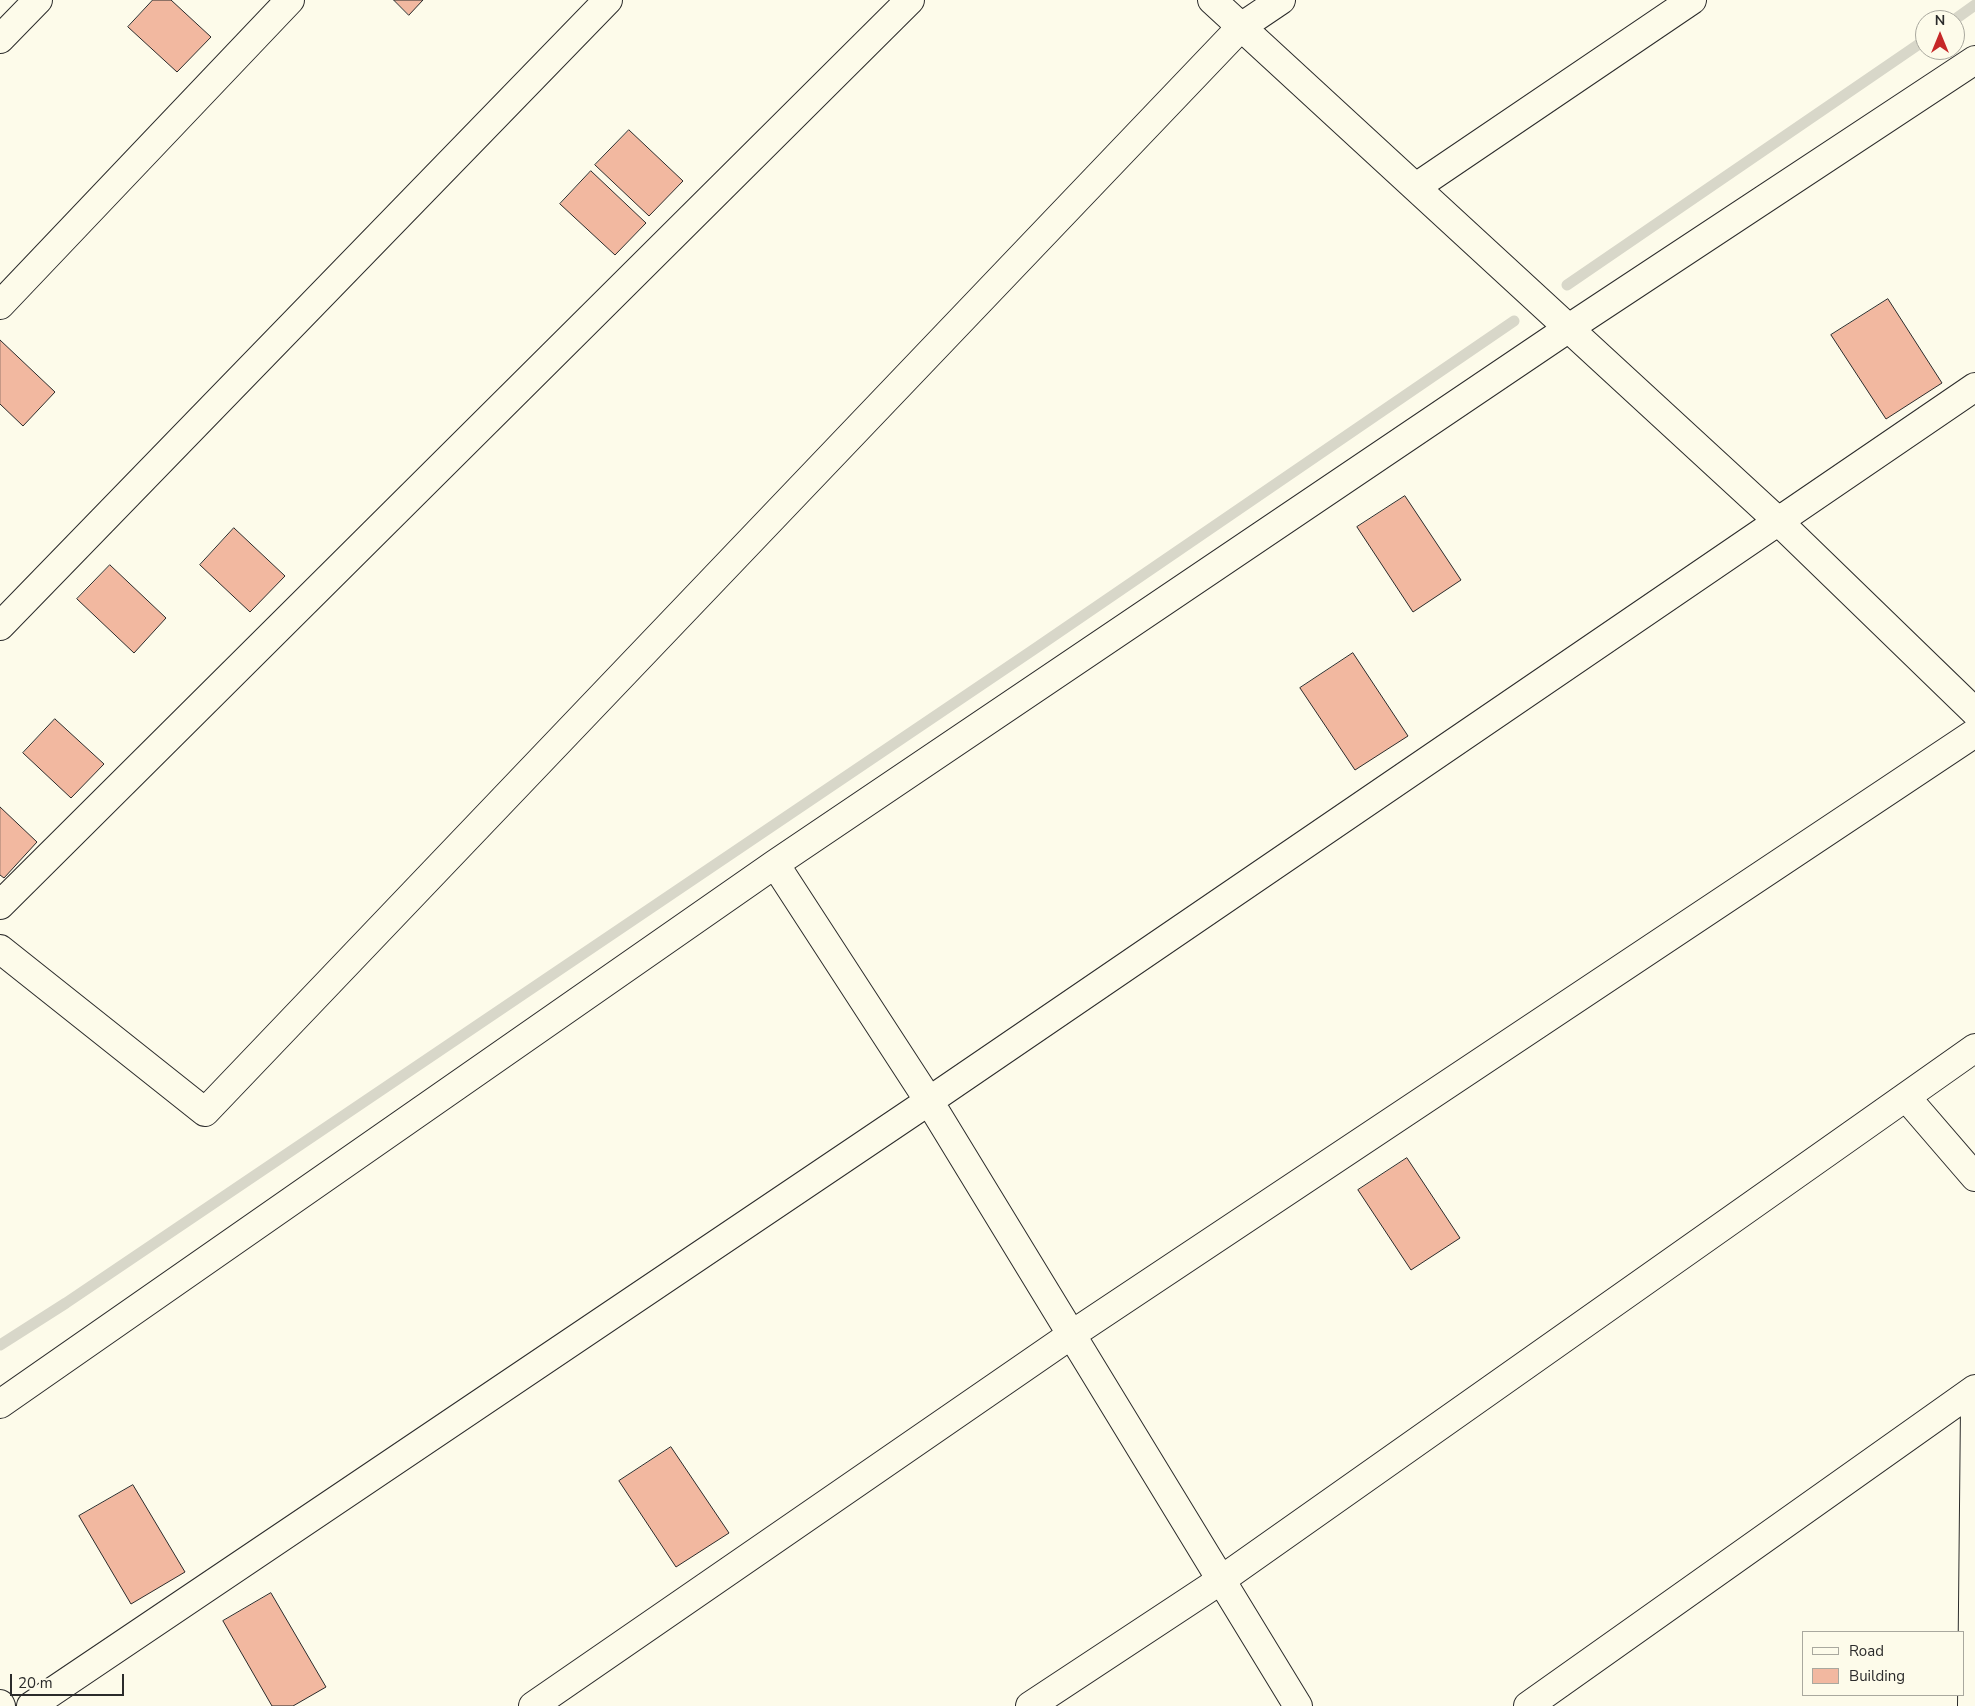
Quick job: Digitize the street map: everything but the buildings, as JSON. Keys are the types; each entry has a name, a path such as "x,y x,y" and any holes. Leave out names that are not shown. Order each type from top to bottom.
{"street":[{"path":"0,39 38,0"},
{"path":"0,306 290,0"},
{"path":"0,626 608,0"},
{"path":"0,904 910,0"},
{"path":"1212,0 1778,521 1975,712"},
{"path":"0,949 205,1112 1241,26 1281,0"},
{"path":"1416,188 1692,0"},
{"path":"0,1404 775,864 1569,328 1975,60"},
{"path":"31,1706 929,1101 1975,387"},
{"path":"532,1706 1071,1335 1975,733"},
{"path":"775,864 929,1101 1298,1706"},
{"path":"1030,1706 1221,1580 1975,1048"},
{"path":"1906,1097 1975,1177"},
{"path":"1528,1706 1975,1389"},
{"path":"1972,1706 1975,1406"}],"waterway":[{"path":"1965,12 1975,5"},
{"path":"1567,285 1915,47"},
{"path":"0,1345 66,1303 1033,650 1514,321"}]}
